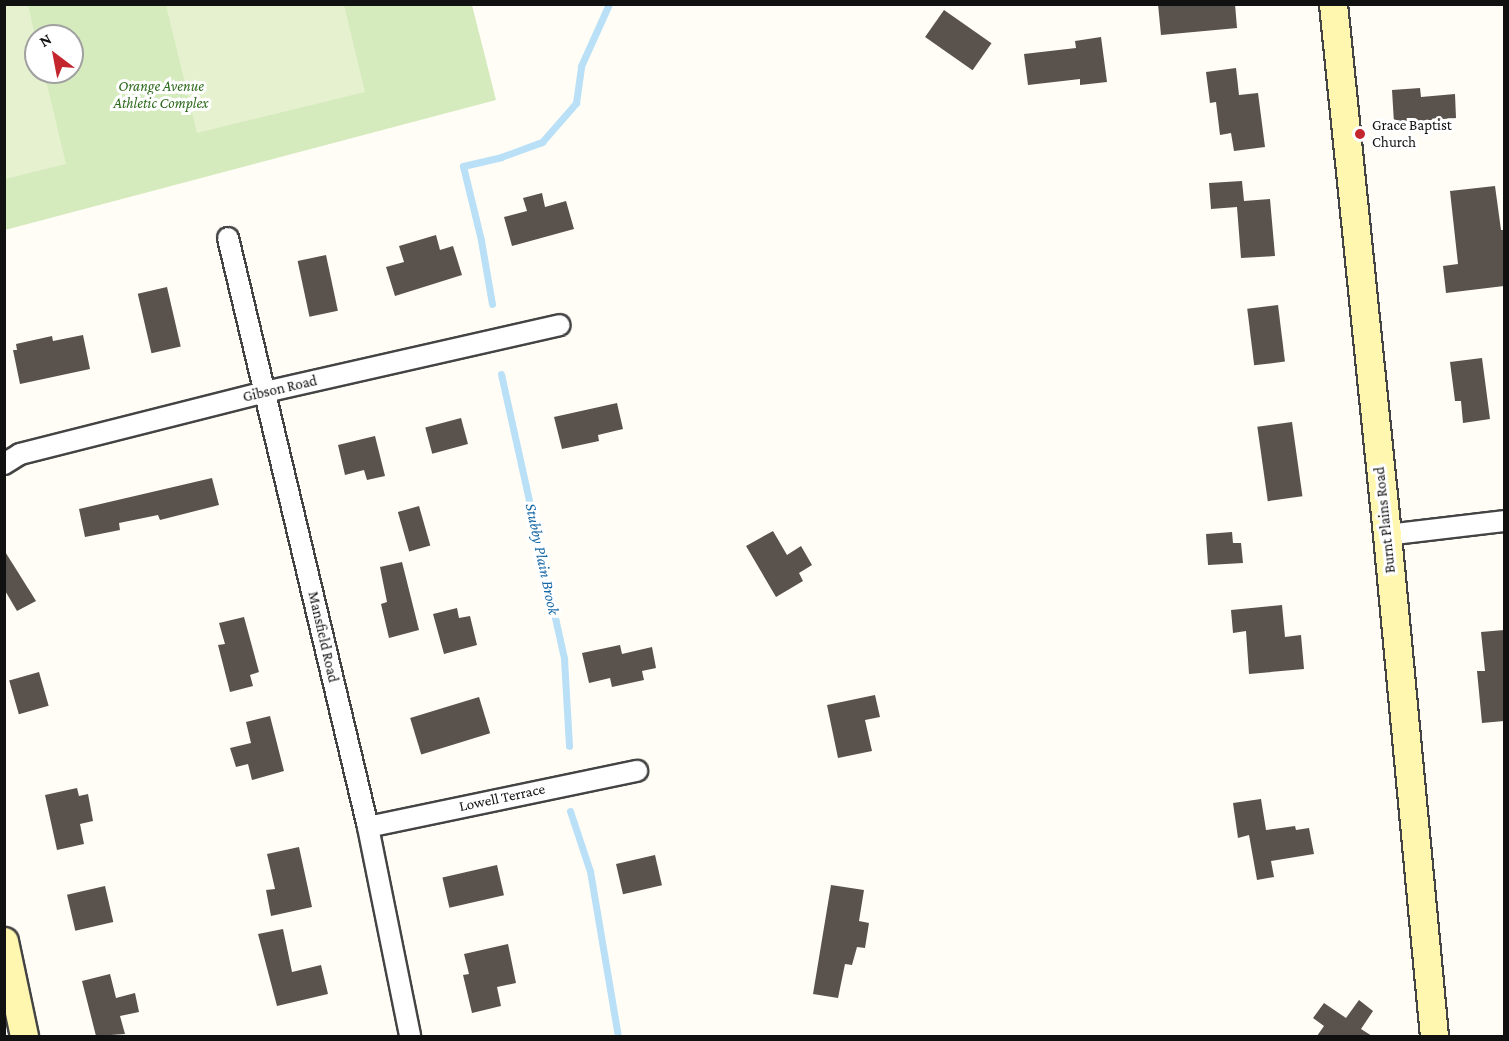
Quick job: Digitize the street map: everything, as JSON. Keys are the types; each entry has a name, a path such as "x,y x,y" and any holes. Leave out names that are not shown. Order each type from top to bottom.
{"main road":[{"name":"Burnt Plains Road","path":"1333,4 1387,535 1434,1036"},
{"path":"4,941 24,1036"}],"street":[{"name":"Mansfield Road","path":"228,238 368,827 410,1036"},
{"name":"Gibson Road","path":"4,464 20,454 265,392 559,325"},
{"path":"1387,535 1504,521"},
{"name":"Lowell Terrace","path":"368,827 637,771"}],"green space":[{"path":"4,5 28,5 32,24 24,24 24,84 47,84 66,164 5,179"},
{"name":"Orange Avenue Athletic Complex","path":"5,5 472,5 496,100 5,230"},
{"path":"166,5 344,5 365,92 197,133"}],"building":[{"path":"1158,4 1235,4 1237,28 1161,35"},
{"path":"944,10 992,43 973,70 925,37"},
{"path":"1101,37 1107,82 1080,85 1080,79 1028,85 1024,54 1076,48 1075,41"},
{"path":"1236,68 1239,95 1258,93 1265,147 1234,151 1231,133 1220,135 1216,102 1210,103 1206,72"},
{"path":"1420,88 1421,97 1455,94 1456,118 1394,123 1392,90"},
{"path":"1242,181 1244,201 1270,199 1275,256 1241,258 1237,207 1211,209 1209,183"},
{"path":"1495,186 1501,230 1504,230 1504,286 1446,293 1443,266 1458,264 1450,191"},
{"path":"542,193 545,207 566,201 574,229 512,246 504,217 527,211 523,198"},
{"path":"436,235 440,250 453,246 462,275 395,296 386,267 404,262 399,246"},
{"path":"326,255 338,311 309,317 298,261"},
{"path":"167,287 181,346 151,353 138,294"},
{"path":"1278,305 1285,362 1254,365 1247,309"},
{"path":"83,335 90,369 20,384 13,350 17,350 16,344 52,336 53,341"},
{"path":"1482,358 1490,419 1463,423 1461,401 1455,401 1450,362"},
{"path":"617,403 623,429 598,435 599,441 562,449 554,417"},
{"path":"461,418 468,444 432,454 425,428"},
{"path":"1292,422 1302,496 1268,501 1257,427"},
{"path":"375,436 385,476 367,480 364,470 345,475 338,445"},
{"path":"212,478 219,505 160,520 158,515 119,523 120,530 85,537 79,509"},
{"path":"419,506 430,545 409,551 398,512"},
{"path":"773,531 787,555 801,546 812,565 799,573 803,581 776,597 746,546"},
{"path":"1232,532 1233,543 1241,543 1243,563 1208,565 1206,534"},
{"path":"4,550 36,601 17,611 4,589"},
{"path":"402,562 419,630 389,638 381,604 387,602 380,567"},
{"path":"1282,605 1285,637 1301,635 1304,669 1249,674 1246,631 1233,633 1231,610"},
{"path":"457,608 459,618 470,616 477,645 444,654 433,614"},
{"path":"244,617 259,672 250,675 253,686 230,692 218,645 225,644 219,623"},
{"path":"1504,630 1504,721 1482,723 1477,671 1485,671 1481,632"},
{"path":"620,645 622,654 652,647 656,668 642,671 644,680 612,687 610,678 589,683 582,653"},
{"path":"39,672 49,706 19,714 9,681"},
{"path":"875,695 880,717 865,720 872,751 838,758 827,705"},
{"path":"479,697 490,733 421,754 410,718"},
{"path":"270,716 284,771 252,780 248,764 236,767 230,748 251,743 246,722"},
{"path":"77,788 79,796 88,794 93,821 80,824 84,844 57,850 45,795"},
{"path":"1261,799 1266,830 1295,826 1296,830 1309,828 1314,854 1271,861 1274,877 1257,880 1249,835 1238,838 1233,803"},
{"path":"299,847 312,907 271,916 266,890 275,889 267,854"},
{"path":"655,855 662,885 623,894 616,864"},
{"path":"497,865 504,895 449,908 442,878"},
{"path":"831,885 864,890 859,921 869,923 865,948 857,947 852,965 845,964 838,998 813,994"},
{"path":"105,886 113,922 75,931 67,895"},
{"path":"283,929 292,972 321,965 328,994 277,1006 258,934"},
{"path":"508,944 516,983 497,987 501,1006 472,1013 463,975 469,974 464,954"},
{"path":"110,974 116,998 135,993 139,1012 120,1016 125,1034 96,1036 82,981"},
{"path":"1359,1000 1373,1011 1361,1029 1372,1036 1317,1036 1324,1026 1313,1018 1324,1003 1346,1018"}],"waterway":[{"name":"Stubby Plain Brook","path":"492,304 481,240 463,166 501,157 542,142 576,103 581,66 609,4"},
{"name":"Stubby Plain Brook","path":"501,374 564,659 569,746"},
{"name":"Stubby Plain Brook","path":"570,811 590,871 618,1036"}],"place":[{"name":"Grace Baptist Church","path":"1360,134"}]}
